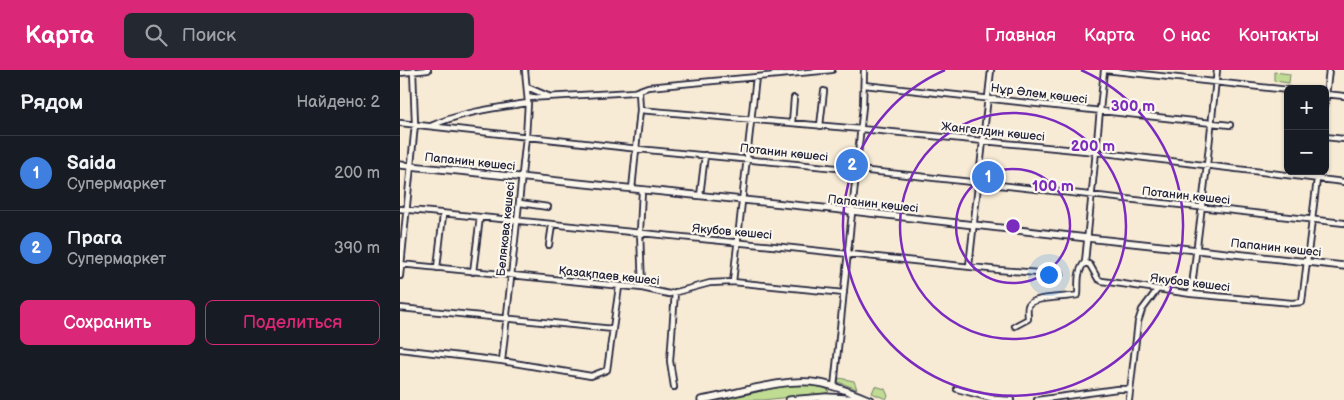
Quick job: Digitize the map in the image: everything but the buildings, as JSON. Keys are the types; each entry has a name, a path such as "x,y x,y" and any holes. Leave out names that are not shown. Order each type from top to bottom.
{"main road":[{"name":"Папанин көшесі","path":"400,165 741,201 852,210 1344,266"},
{"path":"701,400 788,383 818,383 858,394 869,400"},
{"path":"789,400 826,397 869,400"}],"street":[{"path":"400,73 428,70"},
{"name":"Белякова көшесі","path":"502,361 505,318 520,203 526,137 528,101 525,70"},
{"path":"431,126 449,118 549,96 639,91 648,87 832,70"},
{"path":"834,387 861,129 864,70"},
{"path":"969,266 991,70"},
{"path":"1015,326 1028,319 1027,307 1030,302 1078,295 1077,279 1080,268 1085,262 1104,70 1284,90"},
{"path":"1190,294 1207,166 1216,70"},
{"path":"1327,85 1329,70"},
{"path":"400,276 415,124 413,71"},
{"path":"733,282 756,77"},
{"name":"Нұр Әлем көшесі","path":"864,85 1230,125"},
{"path":"527,87 549,96"},
{"path":"632,189 640,110 639,91"},
{"path":"820,126 824,91"},
{"path":"1329,94 1344,96"},
{"path":"792,124 794,98"},
{"name":"Жангелдин көшесі","path":"640,110 1096,152 1344,182"},
{"name":"Потанин көшесі","path":"400,123 1344,223"},
{"path":"1329,137 1344,139"},
{"path":"700,196 705,155"},
{"path":"1307,262 1318,175"},
{"path":"642,190 640,232 642,288"},
{"path":"520,203 548,207"},
{"name":"Якубов көшесі","path":"400,210 518,220 552,225 640,232 1051,274 1061,273"},
{"path":"437,268 443,215"},
{"path":"474,272 480,218"},
{"path":"550,246 552,225"},
{"name":"Якубов көшесі","path":"1085,262 1090,265 1098,279 1157,290 1292,303 1302,302 1307,262"},
{"name":"Қазақпаев көшесі","path":"400,264 642,288 669,294 710,283 733,282 844,292"},
{"path":"400,349 502,361 591,376 607,370 619,287"},
{"path":"1129,400 1138,322 1142,310 1157,290"},
{"path":"674,386 670,361 675,292"},
{"path":"400,308 612,329"},
{"path":"957,389 1011,400"},
{"path":"1037,400 1129,389"}],"green space":[{"path":"1274,72 1290,74 1289,83 1274,81"},
{"path":"839,378 854,381 857,389 838,382"},
{"path":"793,385 817,386 826,388 829,391 827,393 763,400 714,400"},
{"path":"875,386 885,389 888,396 886,399 872,393"}],"place":[{"name":"Прага","path":"852,165"},
{"name":"Saida","path":"988,177"}]}
